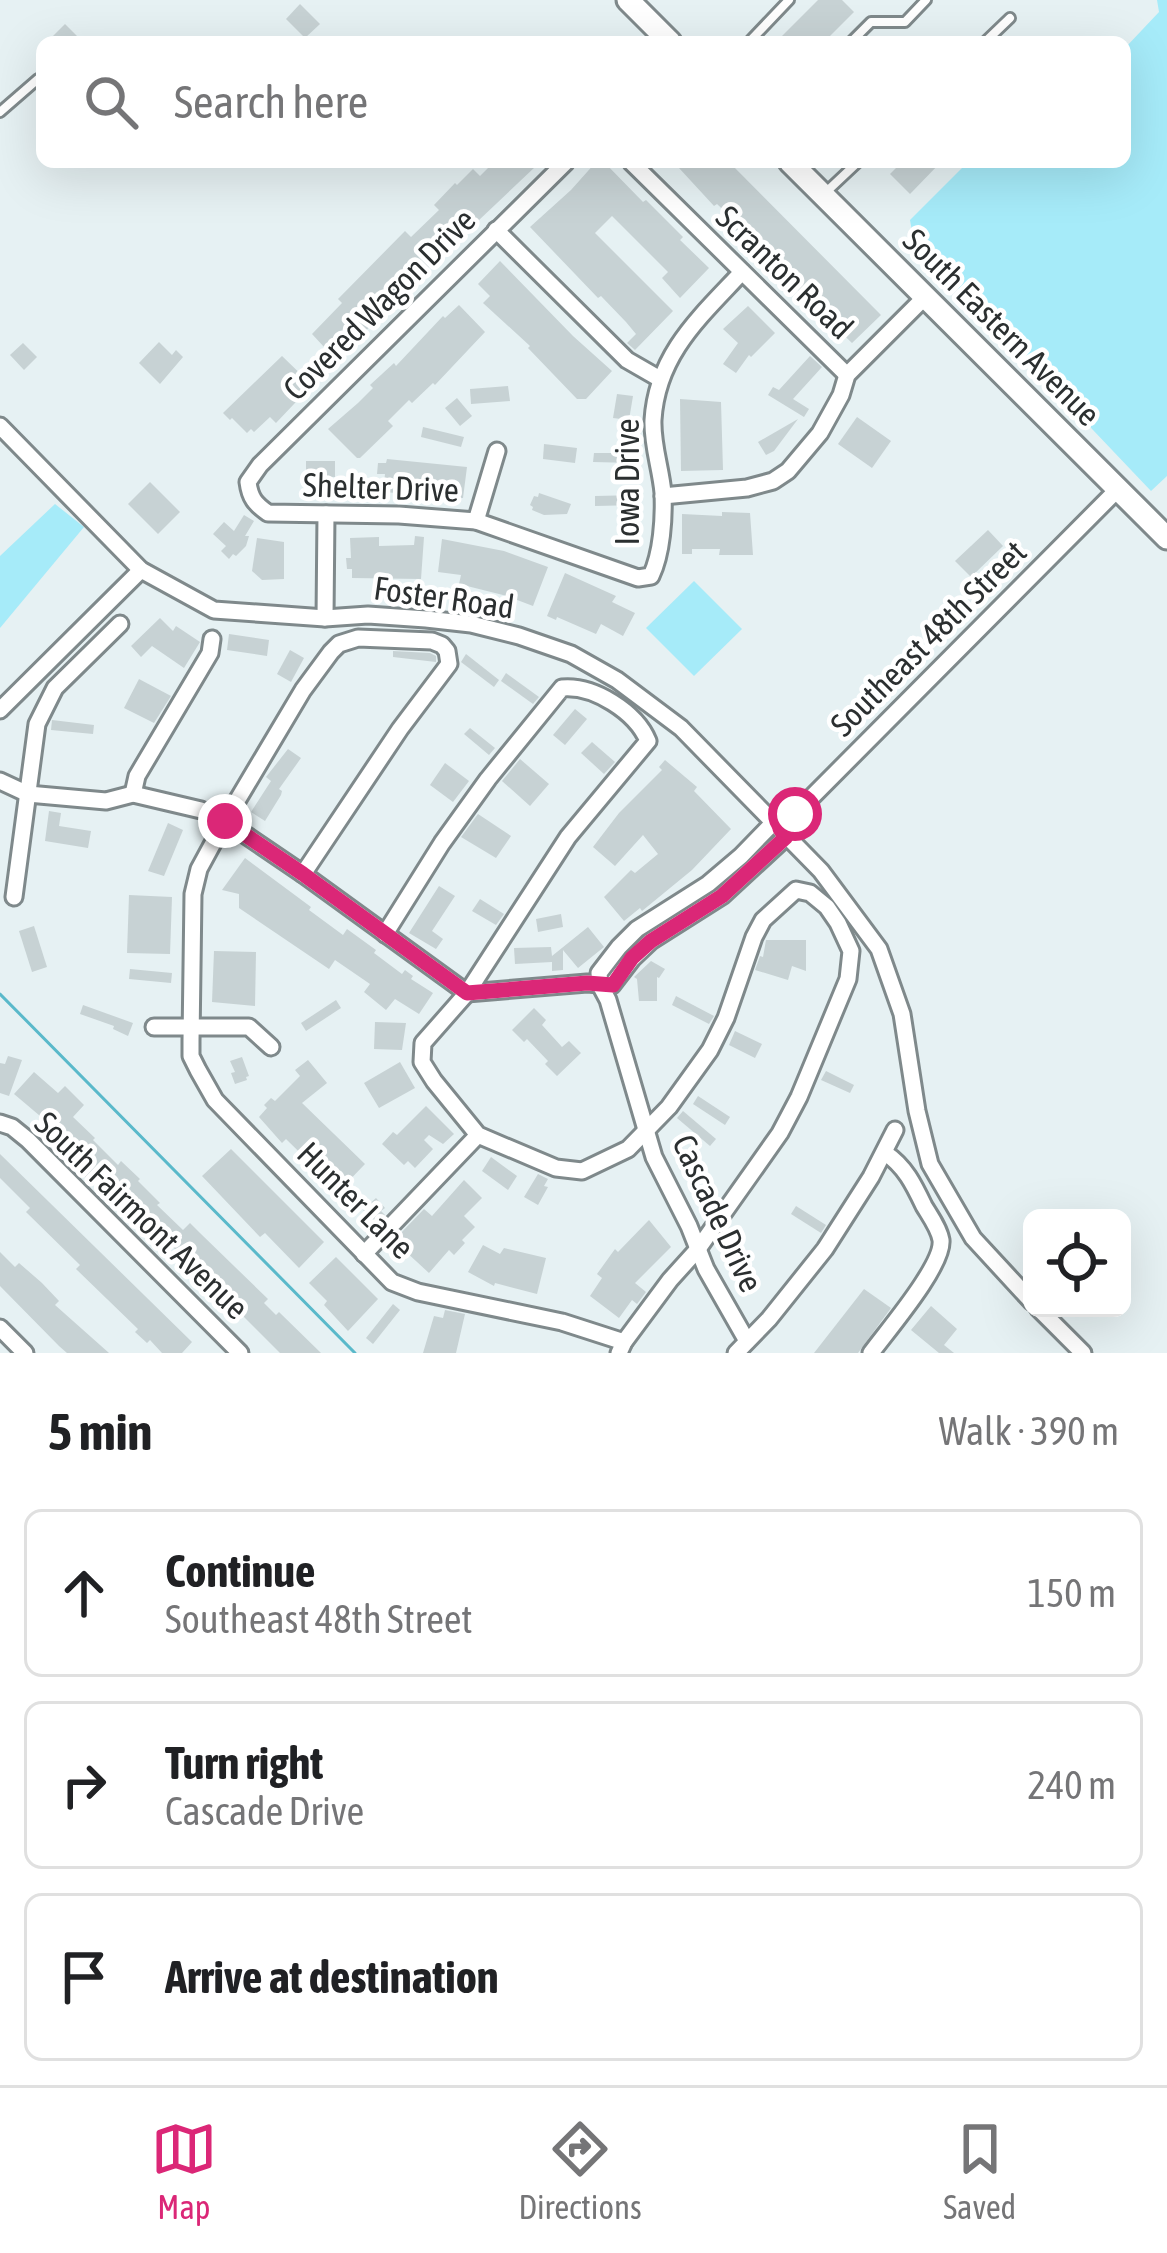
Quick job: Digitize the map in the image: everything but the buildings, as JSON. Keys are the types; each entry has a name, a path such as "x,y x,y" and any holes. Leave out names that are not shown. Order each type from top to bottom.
{"main road":[{"path":"628,0 664,36"},
{"name":"South Eastern Avenue","path":"796,168 1118,489 1163,525"}],"street":[{"name":"Covered Wagon Drive","path":"250,496 248,482 260,465 560,168"},
{"name":"Scranton Road","path":"637,168 847,374"},
{"path":"496,230 627,361 661,379"},
{"name":"Iowa Drive","path":"651,576 657,564 663,496 653,419 661,379 677,343 742,272"},
{"path":"663,496 773,482 805,454 820,433 847,374 925,296"},
{"name":"Foster Road","path":"0,426 141,570 214,610 326,618 368,615 471,624 519,636 572,654 617,680 681,728 821,871 878,949 902,1014 930,1164 973,1238 1023,1292"},
{"path":"476,521 497,451"},
{"name":"Southeast 48th Street","path":"600,986 613,985 651,941 722,896 780,829 1118,489"},
{"name":"Shelter Drive","path":"250,496 268,512 476,521 638,578 651,576"},
{"path":"326,514 326,618"},
{"path":"0,710 141,570"},
{"path":"14,897 37,724 55,688 120,624"},
{"name":"Hunter Lane","path":"303,874 449,664 442,645 358,638 331,652 303,690 194,881 191,1056 215,1100 381,1274 405,1288 562,1322 622,1347"},
{"path":"133,794 137,776 210,652 212,639"},
{"path":"385,934 488,779 562,688 576,687 593,692 643,728 648,741 568,837 467,993 423,1043 422,1061 478,1135 556,1168 582,1171 628,1149 649,1130 710,1050 763,920 796,890 810,893 838,923 851,951 848,979 799,1097 780,1133 698,1249 622,1347"},
{"path":"0,782 28,794 106,801 133,794 201,810 303,874 467,993 587,983 600,986"},
{"name":"Cascade Drive","path":"600,986 655,1157 741,1347"},
{"path":"154,1027 249,1027 272,1047"},
{"name":"South Fairmont Avenue","path":"0,1123 28,1139 240,1353"},
{"path":"741,1347 825,1250 895,1130"},
{"path":"364,1254 478,1135"},
{"path":"871,1353 936,1262 942,1245 900,1163 885,1153"},
{"name":"Foster Road","path":"1047,1317 1083,1353"},
{"path":"0,1328 25,1353"}],"lane":[{"path":"755,36 789,0"},
{"path":"857,36 871,22 904,22 926,0"},
{"path":"992,36 1010,18"},
{"path":"0,112 36,81"},
{"path":"824,195 852,168"}],"shaded area":[{"path":"1157,0 1167,0 1167,476 1151,491 920,248 916,254 910,220 962,168 1131,168 1131,42 1159,12"},
{"path":"55,504 84,527 0,628 0,556"},
{"path":"694,581 742,629 694,676 646,628"}],"waterway":[{"path":"0,994 355,1353"}],"route":[{"path":"225,821 467,993 613,985 651,941 722,896 754,868 786,837 780,829 795,814"}]}
